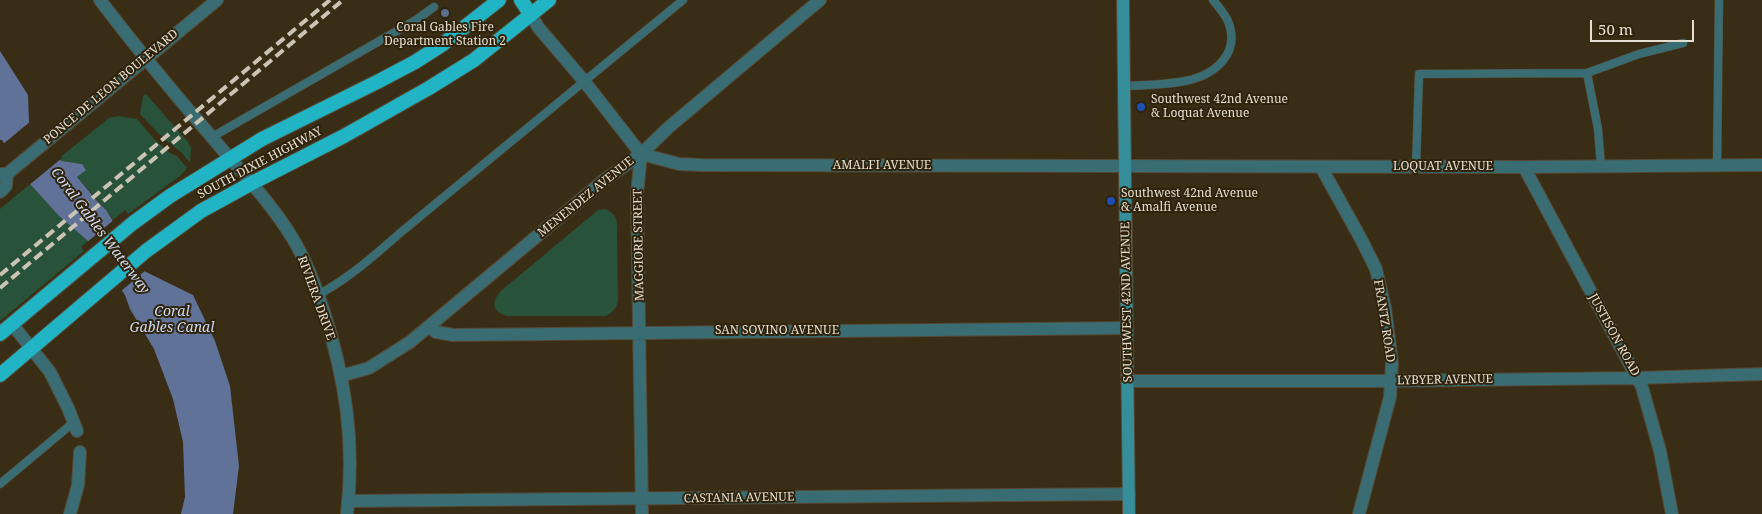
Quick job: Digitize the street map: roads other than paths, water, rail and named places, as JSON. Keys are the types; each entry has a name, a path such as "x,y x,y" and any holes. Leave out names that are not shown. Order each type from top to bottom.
{"highway":[{"name":"SOUTH DIXIE HIGHWAY","path":"0,334 133,224 170,196 230,158 299,120 415,62 451,38 499,0"},
{"path":"522,0 531,15"},
{"name":"SOUTH DIXIE HIGHWAY","path":"0,375 146,251 201,211 423,92 474,60 549,0"}],"main road":[{"name":"SOUTHWEST 42ND AVENUE","path":"1123,0 1129,514"}],"street":[{"name":"RIVIERA DRIVE","path":"100,0 146,58 269,203 297,246 306,264 318,295 346,398 350,429 348,508"},
{"name":"PONCE DE LEON BOULEVARD","path":"0,192 6,186 3,174 217,0"},
{"name":"MENENDEZ AVENUE","path":"341,376 369,368 400,349 429,327 603,181 641,154 669,127 820,0"},
{"path":"531,15 538,27 584,81 641,154"},
{"name":"AMALFI AVENUE","path":"641,154 679,164 701,165 1125,167"},
{"name":"MAGGIORE STREET","path":"641,154 637,194 642,514"},
{"name":"LOQUAT AVENUE","path":"1125,167 1762,165"},
{"name":"FRANTZ ROAD","path":"1321,167 1376,269 1385,308 1392,363 1389,405 1359,514"},
{"name":"JUSTISON ROAD","path":"1524,167 1637,378 1647,401 1660,451 1672,514"},
{"path":"12,324 50,372 75,427"},
{"name":"SAN SOVINO AVENUE","path":"429,327 436,332 453,335 1127,328"},
{"name":"LYBYER AVENUE","path":"1128,381 1637,378 1762,374"},
{"path":"70,514 78,485 80,452"},
{"name":"CASTANIA AVENUE","path":"348,508 642,499 1129,494"}],"lane":[{"path":"318,295 363,265 683,0"},
{"path":"1124,86 1171,84 1186,81 1200,77 1223,62 1230,48 1230,31 1225,16 1213,0"},
{"path":"1717,165 1718,0"},
{"path":"212,137 416,20 434,7"},
{"path":"1416,167 1419,74 1587,73 1632,57 1683,43"},
{"path":"1587,73 1598,129 1601,166"},
{"path":"0,484 75,427"}],"water":[{"name":"Coral Gables Canal","path":"0,51 28,95 29,122 58,159 82,164 86,170 77,177 106,210 144,271 193,295 215,341 230,386 239,466 233,514 181,514 185,497 183,442 173,399 154,349 130,309 125,295 88,241 59,216 30,184 2,140 0,140"}],"railway":[{"path":"0,275 330,0"},
{"path":"0,288 343,0"}],"place":[{"name":"Coral Gables Fire Department Station 2","path":"445,13"},
{"name":"Southwest 42nd Avenue & Loquat Avenue","path":"1141,107"},
{"name":"Southwest 42nd Avenue & Amalfi Avenue","path":"1111,201"}],"water label":[{"name":"Coral Gables Waterway","path":"100,231"}]}
